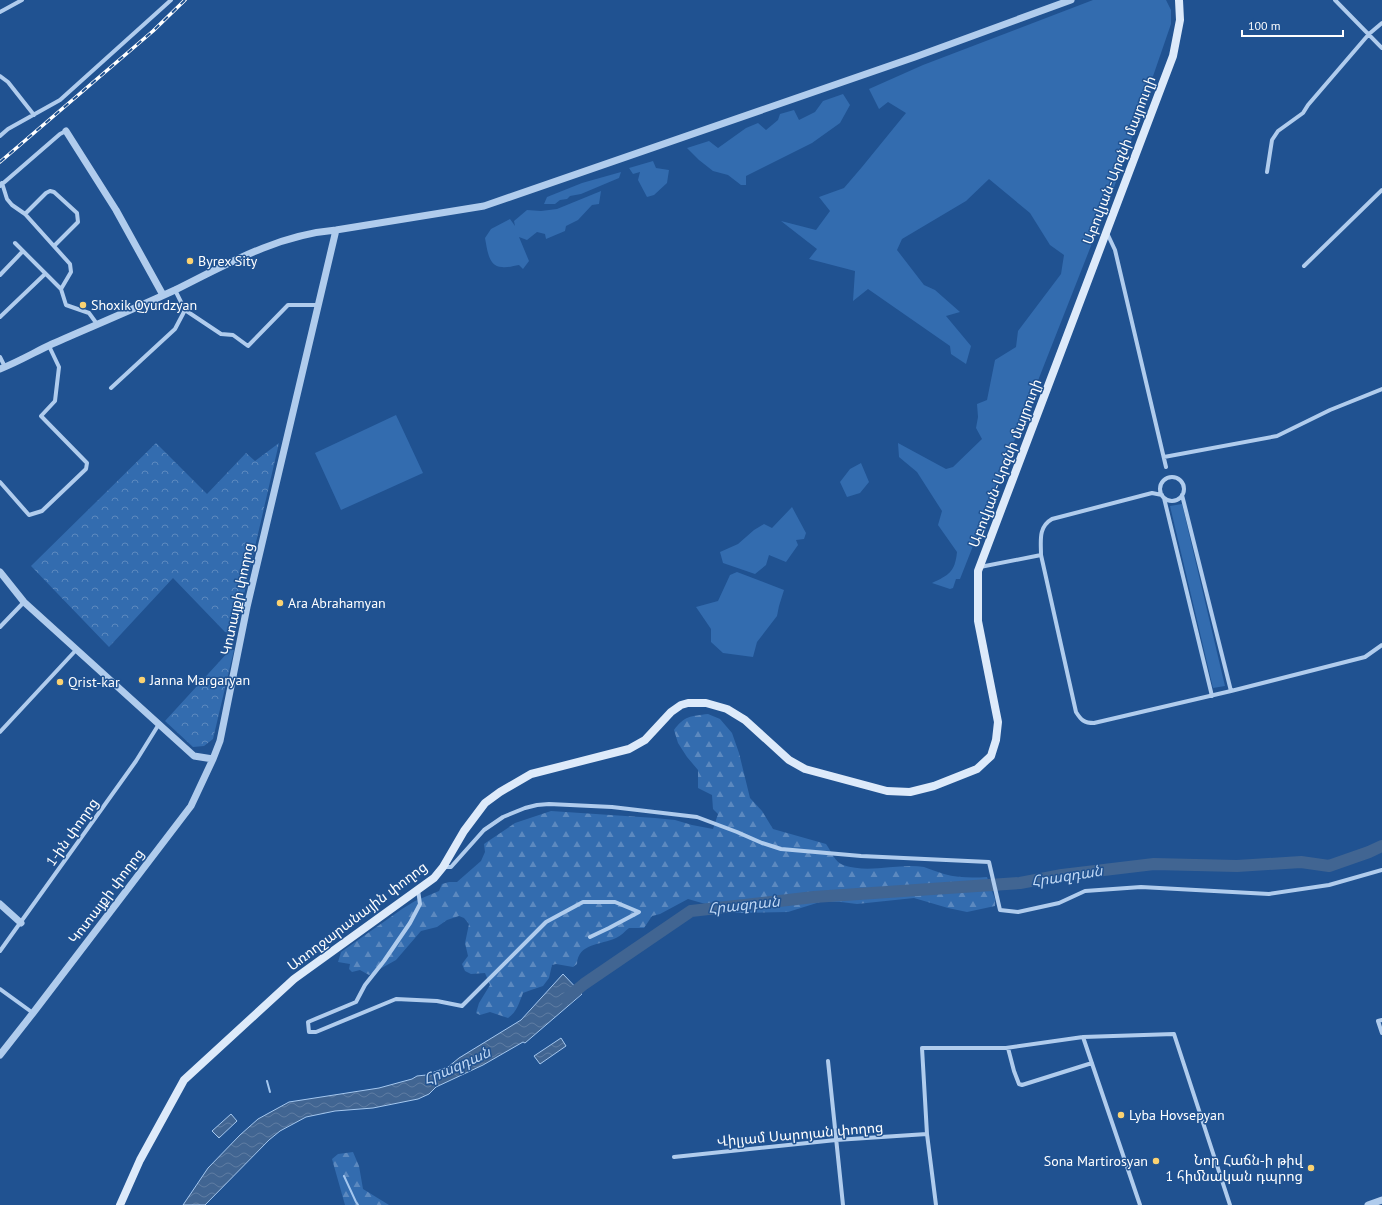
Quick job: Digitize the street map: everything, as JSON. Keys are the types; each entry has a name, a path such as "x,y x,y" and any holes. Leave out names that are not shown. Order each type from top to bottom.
{"main road":[{"name":"Աբովյան-Արզնի մայրուղի","path":"805,769 887,791 910,792 934,786 977,769 991,756 996,740 998,722 978,621 978,571 1173,56 1180,20 1179,0"},
{"name":"Առողջարանային փողոց","path":"120,1205 140,1160 184,1080 294,979 434,878 443,867 464,831 485,803 500,792 531,774 629,749 644,740 671,712 681,705 693,702 727,709 745,720 789,760 805,769"}],"street":[{"path":"0,12 22,0"},
{"path":"0,136 8,129 60,100 171,0"},
{"path":"0,357 3,368 174,290 247,254 275,243 311,233 484,206 915,57 1071,0"},
{"path":"1335,0 1382,48"},
{"path":"1267,172 1272,140 1278,131 1302,113 1369,34 1382,23"},
{"path":"0,76 8,82 34,115"},
{"path":"61,289 68,278 71,268 70,264 25,214 12,205 7,199 1,185 60,134 66,131 116,210 163,295"},
{"path":"1304,266 1382,190"},
{"path":"25,214 46,193 50,191 54,192 78,213 78,222 54,246"},
{"name":"Կոտայքի փողոց","path":"0,1055 191,806 213,759 220,741 247,607 336,230"},
{"path":"1106,231 1115,250 1166,467"},
{"path":"15,243 61,289 66,305 89,313 97,324"},
{"path":"0,275 23,251"},
{"path":"0,318 45,274"},
{"path":"174,290 186,310 221,334 233,335 248,346 288,305 318,305"},
{"path":"110,388 175,329 186,310"},
{"path":"0,482 30,515 42,511 86,469 87,463 41,416 55,401 59,367 49,346"},
{"path":"1164,458 1277,436 1330,410 1382,389"},
{"path":"1231,691 1182,495 1184,486 1178,478 1173,476 1168,477 1164,480 1160,487 1152,493 1052,519 1046,522 1041,530 1041,555 1076,712 1082,721 1094,723 1212,696 1365,657 1382,645"},
{"path":"1160,487 1212,696"},
{"path":"1152,493 1173,501 1182,495"},
{"path":"979,567 1041,555"},
{"path":"0,572 24,602 194,756 213,759"},
{"path":"0,627 24,602"},
{"path":"0,732 77,649"},
{"name":"1-ին փողոց","path":"0,952 136,762 159,724"},
{"path":"443,867 451,867 484,830 503,817 525,808 549,804 612,807 697,817 781,849 861,856 989,862 1000,910 1018,912 1059,903 1085,891 1141,887 1269,894 1329,885 1382,870"},
{"path":"418,890 420,904 410,923 384,961 365,985 356,1002 308,1022 309,1032 316,1032 396,999 437,1001 462,1006 546,922 583,902 615,902 639,912 590,937"},
{"path":"0,904 21,923"},
{"path":"0,989 33,1013"},
{"path":"1380,1021 1382,1033"},
{"path":"936,1205 928,1134 922,1048 1008,1048 1084,1037 1174,1034 1230,1205"},
{"path":"1084,1037 1140,1205"},
{"path":"1008,1048 1014,1071 1018,1081 1022,1085 1092,1063"},
{"path":"828,1061 843,1205"},
{"name":"Վիլյամ Սարոյան փողոց","path":"674,1157 836,1140 928,1134"},
{"path":"1368,1205 1382,1200"}],"green space":[{"path":"1093,0 1166,0 1171,10 1171,24 1120,172 960,579 956,579 953,588 950,589 932,583 943,578 950,572 955,564 957,552 938,525 942,511 917,472 899,457 898,443 946,469 953,467 982,439 976,428 978,417 977,404 987,400 995,360 1016,347 1018,331 1061,274 1064,255 1050,245 1030,213 989,179 966,201 902,239 897,250 924,285 935,290 960,312 946,316 971,346 966,364 951,354 950,346 868,289 853,301 855,271 809,259 817,249 781,221 816,230 830,211 819,197 844,188 906,113 888,102 879,109 869,89 923,65"},
{"path":"843,94 850,105 840,123 812,143 746,176 746,185 741,185 728,175 713,171 687,148 709,141 718,148 746,128 758,123 766,130 778,120 780,114 794,110 799,120 815,112 823,101"},
{"path":"653,161 656,168 669,170 667,183 654,195 647,197 638,180 640,172 633,174 629,168"},
{"path":"621,172 619,178 581,194 570,196 567,199 560,200 555,204 544,204 547,197 582,183"},
{"path":"601,191 599,204 592,205 578,220 566,226 565,231 546,239 545,234 537,232 527,240 519,237 529,261 523,269 519,265 506,267 497,266 491,260 485,238 491,229 510,219 515,226 514,221 527,210 541,211 557,209"},
{"path":"396,415 423,473 341,510 315,453"},
{"path":"156,443 207,494 246,453 255,461 279,443 236,629 233,633 225,632 173,578 109,647 31,566"},
{"path":"861,463 869,482 860,493 847,497 840,482 850,469"},
{"path":"1182,504 1225,686 1213,688 1170,506"},
{"path":"792,507 806,533 804,539 796,540 798,545 786,562 769,555 766,565 755,574 723,563 720,552 738,544 754,530 764,524 772,528"},
{"path":"737,572 784,590 777,616 757,642 753,657 723,653 711,642 711,629 696,607 718,601 730,575"},
{"path":"230,650 234,650 213,739 204,746 193,747 165,721"},
{"path":"708,714 720,719 732,733 739,753 750,798 762,811 773,829 826,844 840,864 853,868 873,869 914,866 924,867 955,876 971,878 987,877 995,899 995,906 967,912 914,898 857,904 820,902 788,912 737,913 688,899 660,914 652,916 644,928 629,928 616,938 586,948 581,952 578,957 577,964 573,967 556,964 552,965 549,978 543,986 523,993 516,1010 508,1018 490,1012 480,1015 476,1013 479,1003 490,985 485,973 471,974 465,971 462,964 468,956 465,943 469,924 464,918 459,916 447,920 437,927 421,931 396,960 369,975 360,970 352,972 349,969 350,964 338,962 341,952 402,909 415,901 439,891 442,884 457,882 481,861 485,852 484,844 515,823 551,811 675,820 713,829 718,814 713,809 712,795 698,788 698,770 678,743 674,730 685,719 697,715"},
{"path":"353,1152 359,1166 363,1189 389,1205 345,1205 332,1159 338,1154"}],"water":[{"path":"563,974 582,994 525,1043 523,1042 483,1065 436,1087 429,1094 418,1099 373,1108 335,1111 306,1117 280,1131 269,1140 205,1205 183,1205 208,1168 258,1119 289,1102 379,1088 412,1079 417,1076 426,1075 448,1067 459,1058 521,1020"},
{"path":"561,1038 566,1046 540,1064 534,1056"},
{"path":"231,1114 237,1121 219,1138 212,1131"}],"waterway":[{"name":"Հրազդան","path":"566,999 584,984 691,911 814,897 1020,883 1062,875 1154,864 1237,866 1301,862 1329,866 1382,846"},
{"path":"267,1081 270,1092"},
{"path":"344,1176 358,1205"}],"railway":[{"path":"0,162 153,31 185,0"}],"place":[{"name":"Byrex Sity","path":"190,261"},
{"name":"Shoxik Qyurdzyan","path":"83,305"},
{"name":"Ara Abrahamyan","path":"280,603"},
{"name":"Janna Margaryan","path":"142,680"},
{"name":"Qrist-kar","path":"60,682"},
{"name":"Lyba Hovsepyan","path":"1121,1115"},
{"name":"Sona Martirosyan","path":"1156,1161"},
{"name":"Նոր Հաճն-ի թիվ 1 հիմնական դպրոց","path":"1311,1168"}]}
